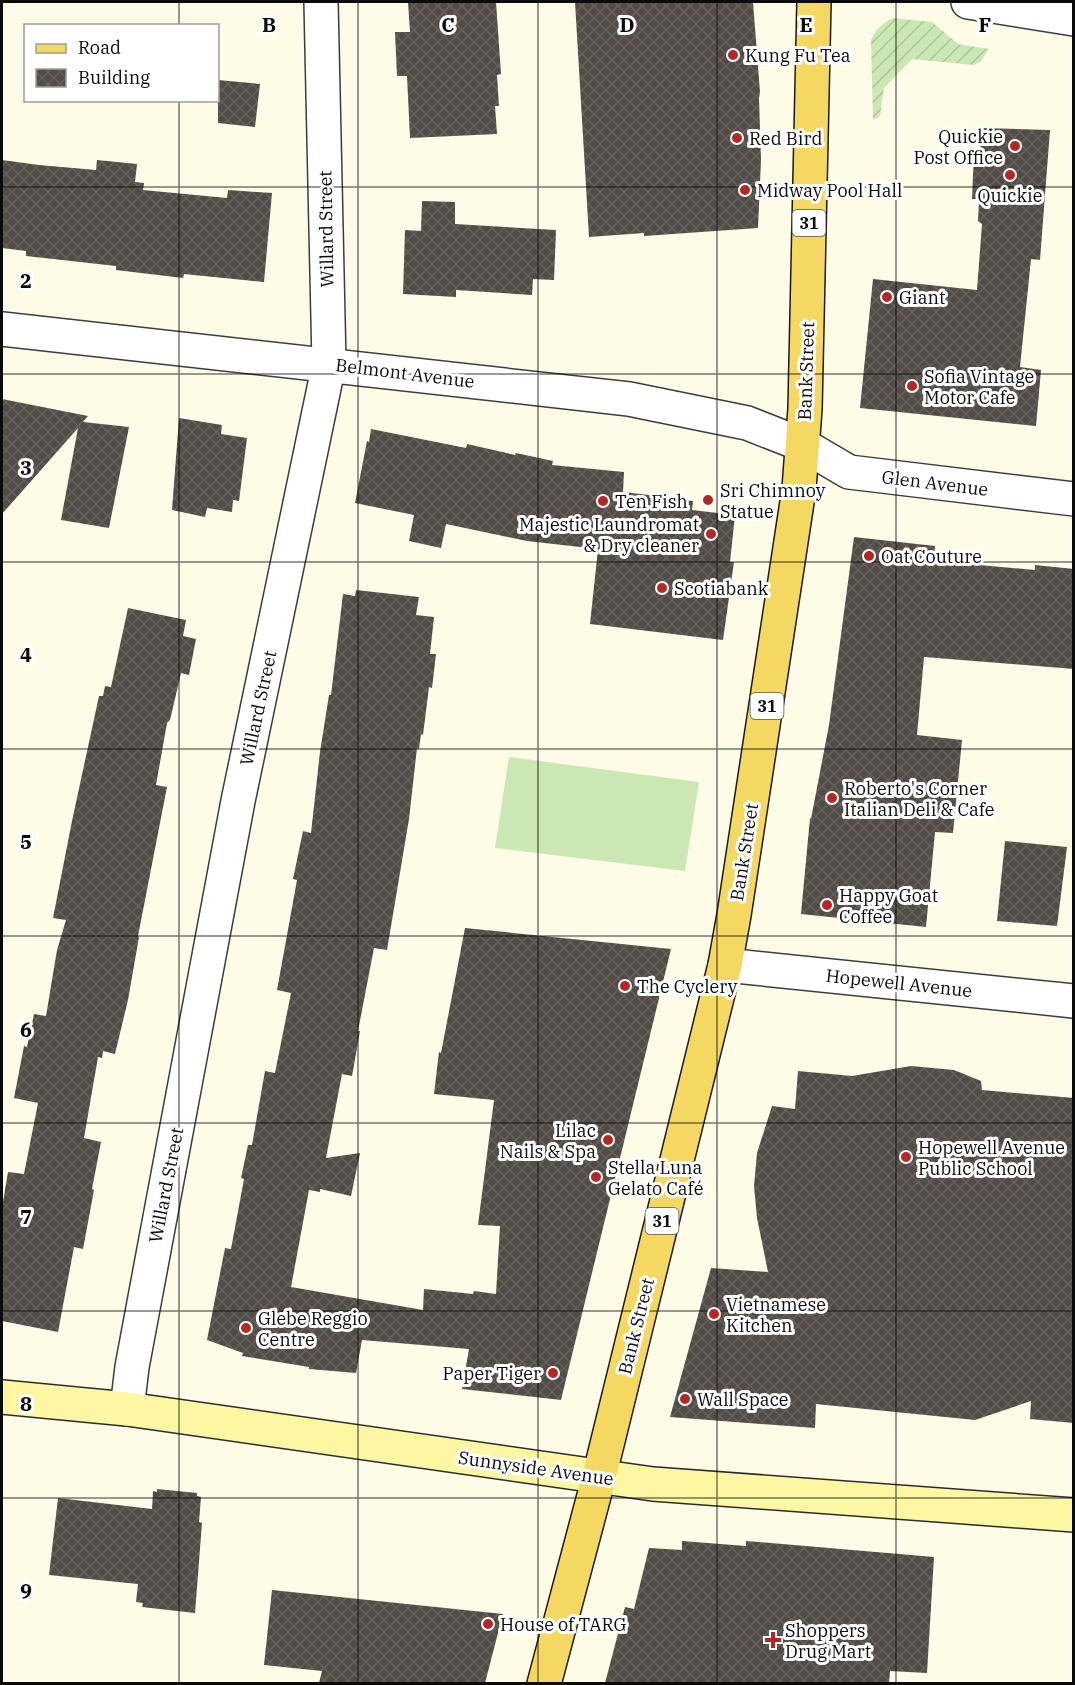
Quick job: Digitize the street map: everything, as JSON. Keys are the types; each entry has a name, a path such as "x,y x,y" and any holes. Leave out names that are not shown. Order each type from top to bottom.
{"main road":[{"name":"Bank Street","path":"543,1683 599,1477 725,966 765,723 799,489 803,445 813,2"}],"street":[{"name":"Willard Street","path":"127,1409 134,1355 238,801 329,364 321,2"},
{"path":"968,2 1074,19"},
{"name":"Belmont Avenue","path":"2,329 629,399 747,423 803,445"},
{"name":"Glen Avenue","path":"803,445 849,472 1074,499"},
{"name":"Hopewell Avenue","path":"725,966 1074,1001"},
{"name":"Sunnyside Avenue","path":"2,1397 127,1409 653,1484 1074,1515"}],"green space":[{"path":"893,18 932,22 958,44 989,49 981,61 974,65 912,59 884,88 880,116 873,120 871,40 880,27"},
{"path":"509,757 699,782 685,871 495,848"}],"building":[{"path":"408,2 496,2 501,74 497,75 499,106 495,106 497,134 410,138 407,76 397,76 395,32 410,32"},
{"path":"575,2 753,2 760,92 761,160 758,228 644,236 644,233 589,237"},
{"path":"219,80 260,84 255,127 218,123"},
{"path":"981,128 1050,130 1040,260 1031,259 1020,367 1041,370 1036,426 860,408 873,279 977,290 982,224 978,221 979,199 972,199 974,151 980,151"},
{"path":"2,160 96,170 97,160 137,164 135,182 144,183 143,190 227,198 228,190 272,193 264,282 184,274 183,278 116,270 116,266 26,256 26,251 2,248"},
{"path":"422,201 455,202 455,224 556,230 554,280 533,279 532,295 456,290 456,297 403,294 405,230 421,231"},
{"path":"2,399 88,416 83,422 129,427 109,528 61,520 78,428 2,514"},
{"path":"179,418 222,425 221,434 247,438 239,501 233,500 232,512 207,508 205,517 172,510"},
{"path":"371,429 466,448 467,444 515,455 516,453 553,461 552,465 624,472 623,492 693,501 692,510 735,515 730,562 734,562 723,640 590,624 598,549 527,541 446,524 441,548 409,541 414,515 355,503"},
{"path":"854,537 935,546 934,561 1035,570 1035,565 1074,569 1074,669 924,657 917,735 962,740 953,833 935,832 926,927 801,914 810,818 829,725"},
{"path":"356,590 419,597 416,615 434,617 430,654 436,654 423,735 421,734 419,749 417,748 409,819 387,950 374,948 352,1076 342,1074 326,1158 360,1153 351,1196 320,1189 320,1192 309,1190 291,1287 423,1310 424,1289 496,1294 500,1226 478,1225 494,1100 434,1094 439,1052 441,1053 465,928 671,949 561,1400 462,1389 469,1349 362,1340 356,1373 309,1369 309,1367 242,1356 243,1353 207,1340 225,1248 231,1249 244,1179 241,1178 248,1145 252,1145 265,1071 275,1073 291,993 277,990 297,880 293,879 303,831 311,833 320,752 329,695 331,695 343,594 355,596"},
{"path":"128,608 186,620 183,636 196,639 189,675 181,673 170,720 167,723 156,785 167,787 128,1000 115,1054 103,1051 102,1058 98,1057 84,1138 101,1142 83,1249 74,1247 58,1332 2,1321 2,1208 8,1172 24,1174 38,1103 14,1098 24,1046 27,1047 34,1014 46,1016 57,950 66,920 53,918 72,821 99,696 103,696 105,686 111,687"},
{"path":"1005,841 1067,847 1057,926 997,921"},
{"name":"Hopewell Avenue Public School","path":"911,1066 954,1070 981,1081 982,1090 1074,1098 1074,1423 1030,1419 1031,1401 975,1420 816,1404 815,1428 670,1417 711,1268 768,1272 757,1218 754,1186 757,1153 772,1106 795,1109 798,1071 852,1076"},
{"path":"157,1489 197,1493 197,1496 201,1497 199,1522 202,1523 195,1613 142,1607 143,1603 136,1602 138,1584 49,1575 58,1498 152,1509 153,1491 157,1492"},
{"name":"Shoppers Drug Mart","path":"682,1541 746,1546 746,1541 934,1557 927,1673 890,1671 889,1683 605,1683 625,1607 634,1609 649,1548 682,1550"},
{"path":"272,1590 503,1614 485,1683 319,1683 322,1671 264,1665"}],"place":[{"name":"Kung Fu Tea","path":"733,55"},
{"name":"Red Bird","path":"737,138"},
{"name":"Quickie Post Office","path":"1015,146"},
{"name":"Quickie","path":"1010,175"},
{"name":"Midway Pool Hall","path":"745,190"},
{"name":"Giant","path":"887,297"},
{"name":"Sofia Vintage Motor Cafe","path":"912,386"},
{"name":"Sri Chimnoy Statue","path":"708,500"},
{"name":"Ten Fish","path":"603,501"},
{"name":"Majestic Laundromat & Dry cleaner","path":"711,534"},
{"name":"Oat Couture","path":"869,556"},
{"name":"Scotiabank","path":"662,588"},
{"name":"Roberto's Corner Italian Deli & Cafe","path":"832,798"},
{"name":"Happy Goat Coffee","path":"827,905"},
{"name":"The Cyclery","path":"625,986"},
{"name":"Lilac Nails & Spa","path":"608,1140"},
{"name":"Hopewell Avenue Public School","path":"906,1157"},
{"name":"Stella Luna Gelato Café","path":"596,1177"},
{"name":"Vietnamese Kitchen","path":"714,1314"},
{"name":"Glebe Reggio Centre","path":"246,1328"},
{"name":"Paper Tiger","path":"553,1373"},
{"name":"Wall Space","path":"685,1399"},
{"name":"House of TARG","path":"488,1624"},
{"name":"Shoppers Drug Mart","path":"773,1640"}]}
